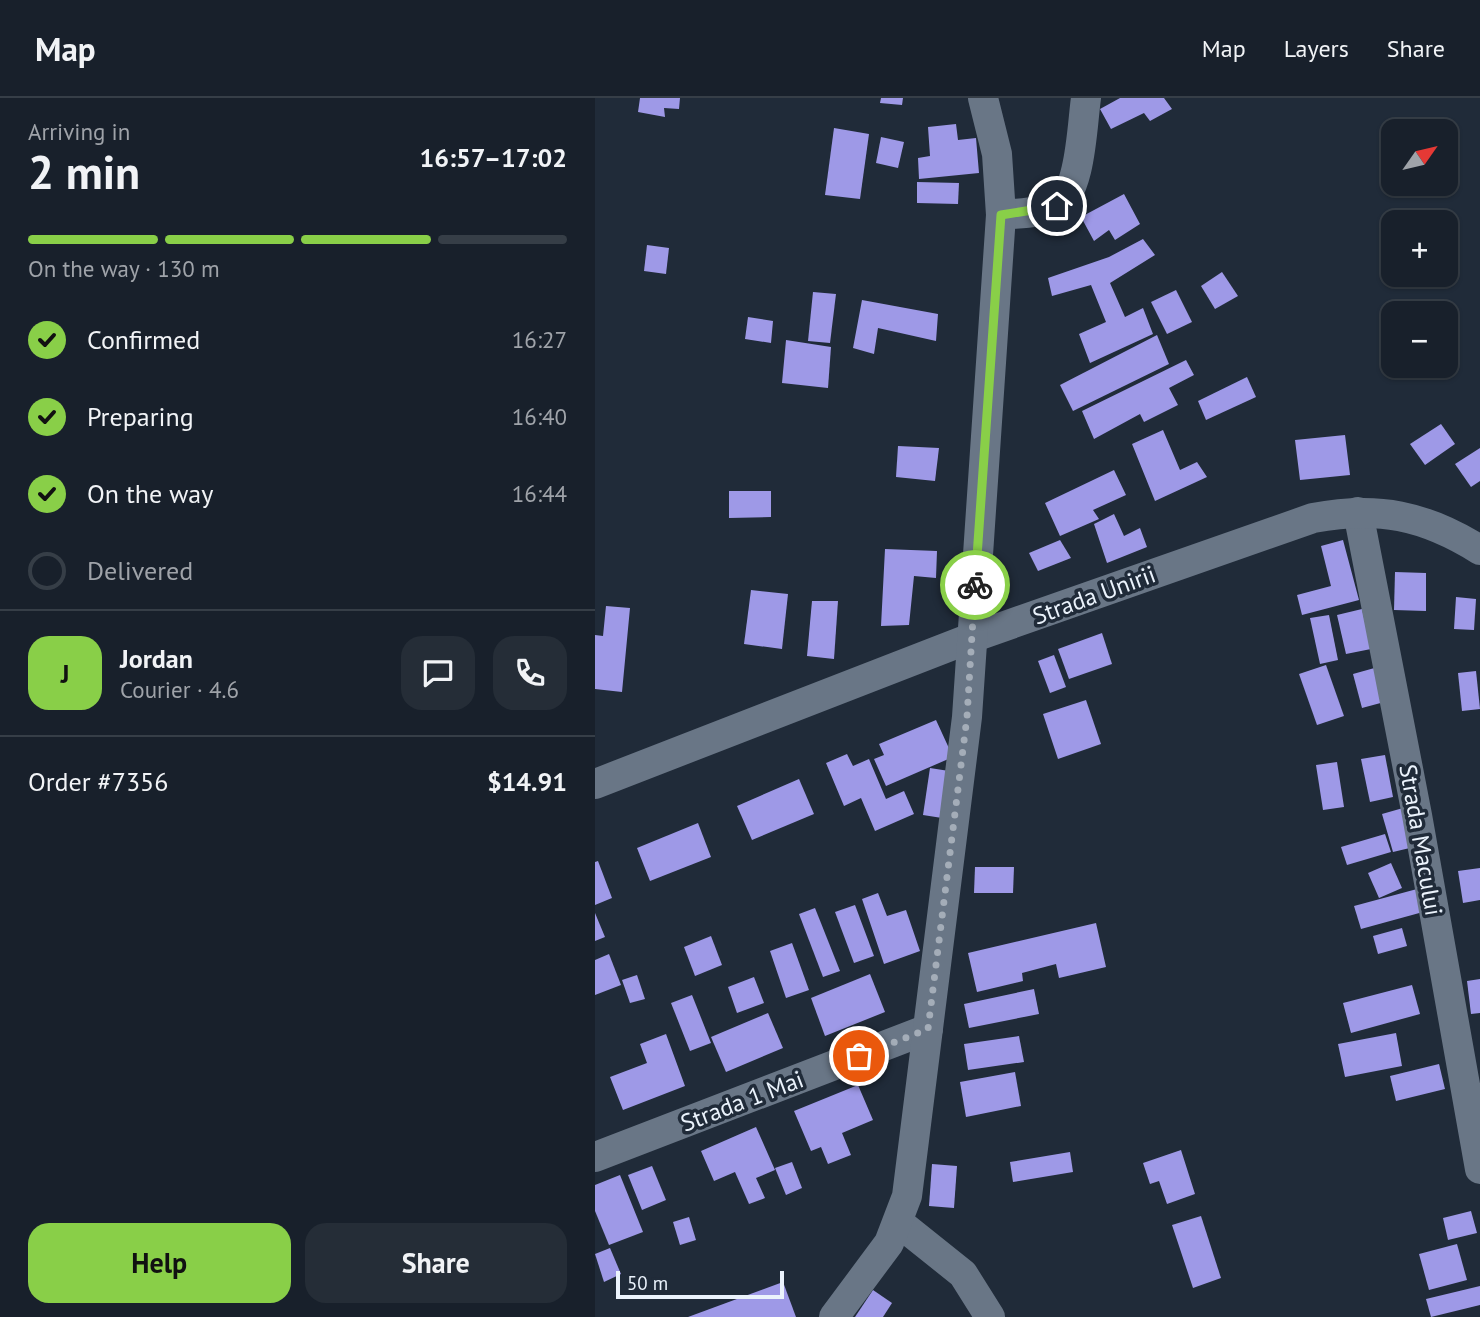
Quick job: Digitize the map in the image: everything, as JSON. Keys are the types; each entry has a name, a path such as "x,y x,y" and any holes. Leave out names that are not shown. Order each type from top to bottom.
{"street":[{"path":"834,1317 889,1243 898,1222 910,1173 967,717 1001,215 997,154 983,98"},
{"path":"1001,215 1044,210 1057,206 1066,197 1077,165 1086,98"},
{"name":"Strada Unirii","path":"595,784 971,638 1313,518 1358,512 1404,516 1432,523 1480,550"},
{"name":"Strada Macului","path":"1358,512 1417,815 1480,1169"},
{"name":"Strada 1 Mai","path":"595,1157 928,1029"},
{"path":"898,1222 963,1274 990,1317"}],"building":[{"path":"640,98 680,98 679,109 664,108 665,117 638,112"},
{"path":"881,98 903,98 902,105 880,103"},
{"path":"1120,98 1164,98 1172,109 1150,121 1144,113 1111,129 1100,109"},
{"path":"956,124 958,140 976,138 979,173 919,179 918,158 930,156 928,127"},
{"path":"834,128 869,134 860,199 825,195"},
{"path":"881,137 904,142 898,168 876,163"},
{"path":"917,182 959,183 958,204 917,203"},
{"path":"1124,194 1140,224 1115,240 1109,230 1094,241 1081,217"},
{"path":"1143,239 1155,255 1110,283 1125,317 1143,308 1153,334 1090,363 1079,334 1106,322 1091,285 1052,296 1048,278 1109,257"},
{"path":"647,245 669,248 666,274 644,271"},
{"path":"1222,272 1238,296 1215,309 1201,286"},
{"path":"1176,290 1192,322 1167,334 1151,302"},
{"path":"813,292 836,294 830,343 808,341"},
{"path":"862,300 938,314 936,341 878,328 874,354 853,348"},
{"path":"748,317 773,321 771,343 745,339"},
{"path":"1157,335 1169,364 1073,411 1060,385"},
{"path":"786,340 831,347 828,388 782,383"},
{"path":"1186,360 1194,375 1169,388 1178,405 1144,422 1140,414 1094,439 1082,411"},
{"path":"1247,377 1256,397 1206,420 1198,401"},
{"path":"1441,424 1455,444 1425,465 1410,444"},
{"path":"1163,430 1180,470 1197,462 1207,477 1155,501 1132,444"},
{"path":"1345,435 1350,475 1300,480 1295,440"},
{"path":"898,446 939,448 935,481 896,477"},
{"path":"1480,448 1480,481 1471,487 1455,464"},
{"path":"1114,470 1126,495 1093,510 1099,519 1060,536 1045,503"},
{"path":"729,491 771,491 771,517 729,518"},
{"path":"1114,514 1124,536 1140,528 1147,547 1107,563 1094,524"},
{"path":"1060,540 1071,558 1038,571 1029,553"},
{"path":"1343,540 1359,600 1302,615 1297,595 1331,586 1321,546"},
{"path":"885,549 937,551 936,578 914,576 909,625 881,626"},
{"path":"1395,572 1426,573 1426,611 1394,610"},
{"path":"751,590 788,594 782,649 744,644"},
{"path":"1456,597 1476,599 1474,630 1454,629"},
{"path":"812,601 838,601 834,659 807,656"},
{"path":"606,606 630,608 622,692 595,689 595,635 603,636"},
{"path":"1362,609 1371,649 1346,654 1337,615"},
{"path":"1329,615 1338,660 1320,664 1310,618"},
{"path":"1102,633 1112,664 1069,679 1058,649"},
{"path":"1054,655 1066,687 1050,693 1038,661"},
{"path":"1326,665 1344,716 1317,725 1299,674"},
{"path":"1378,667 1388,701 1362,708 1353,674"},
{"path":"1476,671 1480,709 1462,711 1458,673"},
{"path":"1086,700 1101,744 1058,759 1043,714"},
{"path":"936,720 953,757 886,786 874,759 884,755 879,744"},
{"path":"847,754 853,766 869,759 886,799 904,791 914,814 875,831 861,798 844,806 826,763"},
{"path":"1385,755 1393,797 1370,802 1361,759"},
{"path":"1337,762 1344,807 1323,810 1316,765"},
{"path":"930,768 949,771 942,818 923,815"},
{"path":"799,779 814,814 752,840 737,806"},
{"path":"1403,808 1414,847 1393,852 1382,814"},
{"path":"698,823 711,857 650,881 637,848"},
{"path":"1385,834 1391,852 1347,865 1341,847"},
{"path":"598,861 612,898 595,905 595,862"},
{"path":"1391,863 1402,888 1379,898 1368,873"},
{"path":"975,867 1014,867 1013,893 974,893"},
{"path":"1480,868 1480,900 1463,903 1458,871"},
{"path":"1417,889 1423,912 1361,929 1354,906"},
{"path":"878,893 887,916 906,910 920,951 884,964 862,899"},
{"path":"855,905 874,956 854,963 835,912"},
{"path":"815,908 840,971 823,977 799,914"},
{"path":"595,913 605,937 595,941"},
{"path":"1096,923 1106,967 1059,978 1056,964 1022,973 1023,981 977,992 968,953"},
{"path":"1402,928 1407,946 1378,954 1373,936"},
{"path":"711,936 722,965 695,976 684,947"},
{"path":"792,943 809,990 786,998 770,951"},
{"path":"609,954 621,985 595,995 595,960"},
{"path":"870,974 885,1012 825,1036 811,998"},
{"path":"637,975 645,999 630,1003 622,980"},
{"path":"754,977 764,1003 737,1013 728,987"},
{"path":"1480,979 1480,1013 1471,1014 1467,981"},
{"path":"1412,985 1420,1014 1351,1033 1343,1003"},
{"path":"1034,989 1039,1014 969,1028 964,1004"},
{"path":"692,995 711,1043 690,1051 671,1003"},
{"path":"768,1013 783,1048 726,1072 711,1037"},
{"path":"1396,1033 1402,1066 1345,1077 1338,1044"},
{"path":"666,1034 685,1086 623,1110 610,1077 647,1063 640,1044"},
{"path":"1019,1036 1024,1062 968,1070 964,1044"},
{"path":"1439,1064 1445,1089 1396,1101 1390,1076"},
{"path":"1015,1072 1021,1106 966,1117 960,1082"},
{"path":"858,1085 873,1120 842,1133 851,1155 828,1164 821,1147 811,1151 794,1111"},
{"path":"756,1127 775,1170 756,1178 765,1198 749,1204 735,1172 714,1181 701,1151"},
{"path":"1181,1150 1195,1194 1167,1204 1159,1181 1150,1184 1143,1163"},
{"path":"1070,1152 1073,1172 1013,1182 1010,1162"},
{"path":"792,1162 802,1188 786,1195 775,1168"},
{"path":"932,1164 957,1166 954,1208 929,1206"},
{"path":"652,1166 666,1200 642,1210 628,1175"},
{"path":"620,1175 643,1232 609,1245 595,1211 595,1185"},
{"path":"1471,1211 1477,1233 1448,1240 1443,1218"},
{"path":"1201,1216 1221,1278 1193,1288 1172,1225"},
{"path":"689,1217 696,1240 680,1245 673,1222"},
{"path":"1457,1244 1467,1280 1429,1290 1419,1254"},
{"path":"610,1248 621,1274 604,1282 595,1254"},
{"path":"783,1282 796,1317 688,1317"},
{"path":"1480,1286 1480,1305 1431,1317 1426,1299"},
{"path":"873,1290 892,1303 883,1317 855,1317"}],"way so far":[{"path":"859,1056 928,1029 967,717 975,585"}],"route":[{"path":"975,585 1001,215 1057,206"}]}
